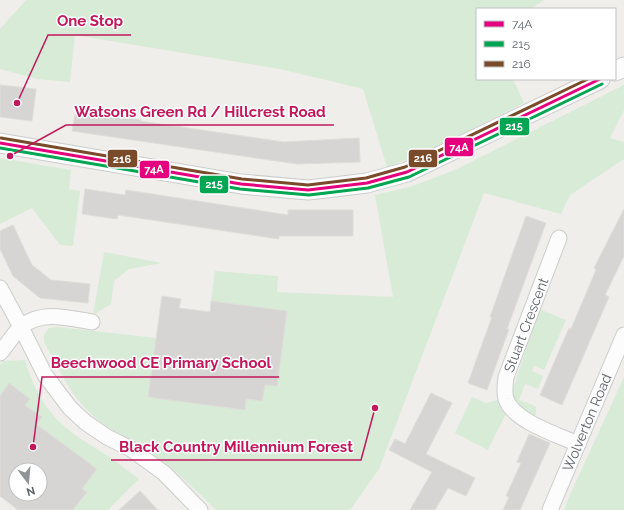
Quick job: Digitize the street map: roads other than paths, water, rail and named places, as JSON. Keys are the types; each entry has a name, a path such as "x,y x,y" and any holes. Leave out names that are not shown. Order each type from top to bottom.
{"street":[{"path":"0,143 241,184 308,190 368,183 407,172 598,80"},
{"name":"Stuart Crescent","path":"559,238 506,377 504,389 506,400 515,412 524,419 578,444"},
{"path":"0,288 46,375 70,408 107,437 130,449 164,473 200,510"},
{"path":"0,353 21,327 34,319 54,315 92,322"},
{"name":"Wolverton Road","path":"550,510 624,336"}],"place":[{"name":"One Stop","path":"17,103"},
{"name":"Watsons Green Rd / Hillcrest Road","path":"10,156"},
{"name":"Black Country Millennium Forest","path":"375,408"},
{"name":"Beechwood CE Primary School","path":"33,447"}]}
